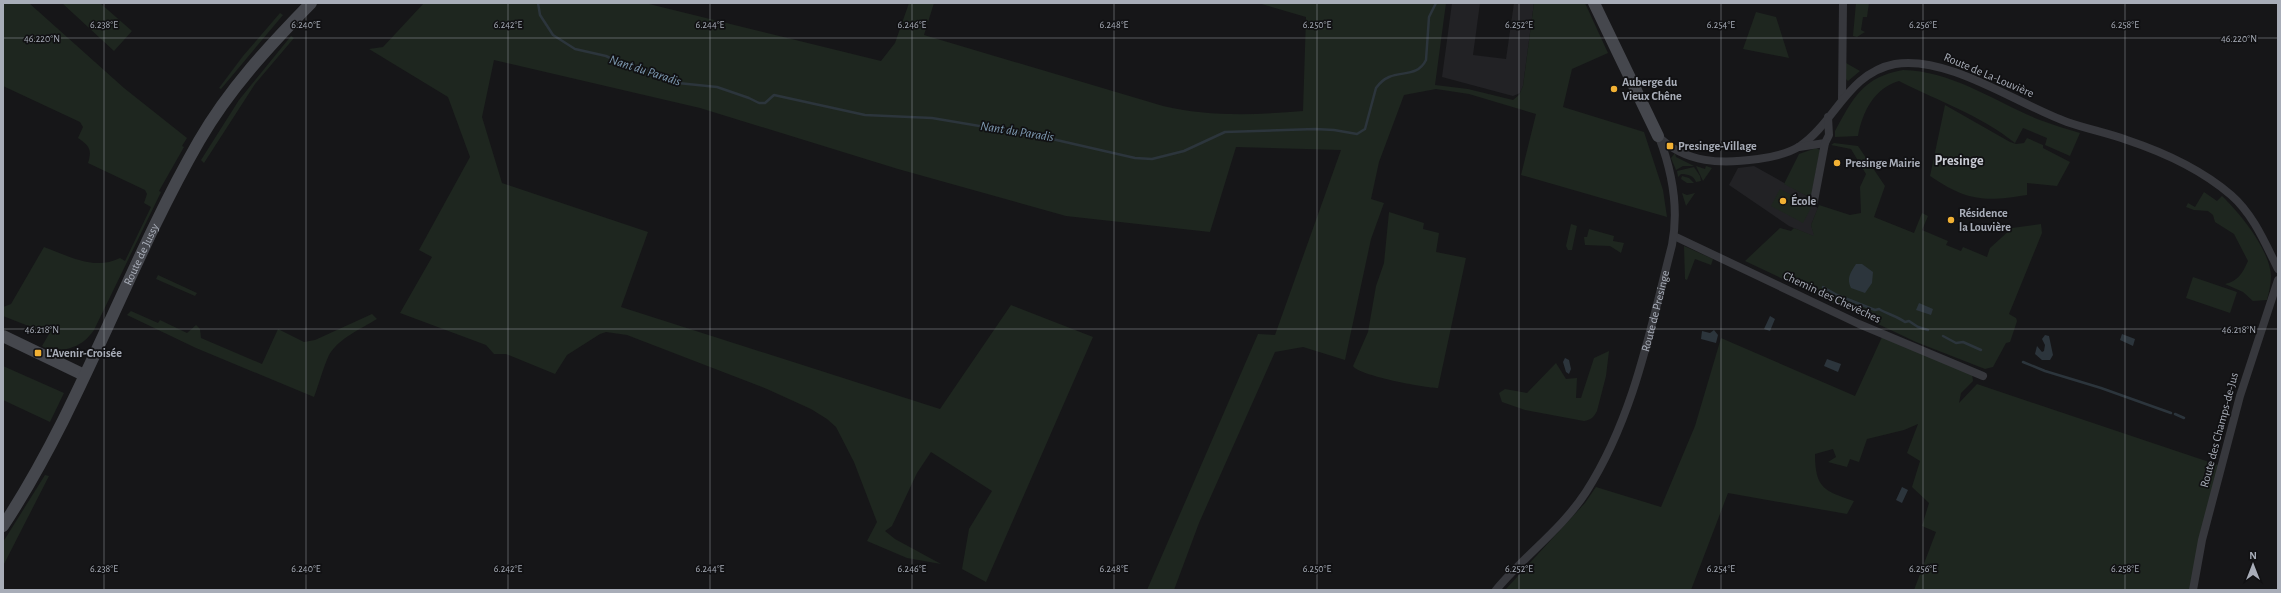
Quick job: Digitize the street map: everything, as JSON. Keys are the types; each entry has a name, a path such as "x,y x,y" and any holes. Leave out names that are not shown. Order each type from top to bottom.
{"main road":[{"name":"Route de Presinge","path":"1594,3 1658,136"},
{"name":"Route de Jussy","path":"3,526 51,443 160,217 200,140 226,100 257,60 310,8"},
{"path":"3,336 84,374"}],"street":[{"path":"1842,99 1843,3"},
{"name":"Route de La-Louvière","path":"1658,136 1670,146 1696,159 1716,162 1763,158 1779,155 1799,147 1828,117 1860,80 1877,70 1893,64 1925,63 1962,76 2067,122 2128,140 2191,168 2231,195 2256,226 2278,269"},
{"path":"1814,201 1825,143 1829,135 1828,117"},
{"name":"Route de Presinge","path":"1496,590 1576,506 1586,492 1613,442 1636,388 1674,236 1675,221 1673,194 1658,136"},
{"path":"1799,147 1825,143"},
{"name":"Chemin des Chevêches","path":"1674,236 1859,324 1983,376"},
{"name":"Route des Champs-de-Jus","path":"2193,590 2202,540 2240,396 2278,280"}],"shaded area":[{"path":"3,3 29,3 124,88 187,138 182,146 184,147 159,191 161,192 94,330 81,343 55,353 42,346 49,334 3,316 3,307 11,304 44,247 72,258 91,263 110,262 120,258 125,261 151,207 144,203 147,194 145,190 88,163 90,151 85,143 78,138 83,127 80,122 3,86"},
{"path":"62,3 100,3 132,31 114,51"},
{"path":"424,3 645,3 881,61 895,43 909,3 934,3 924,35 1163,106 1197,112 1233,114 1303,111 1306,17 1258,3 1446,3 1435,85 1468,89 1513,100 1519,95 1523,86 1534,3 1585,3 1608,53 1572,69 1563,107 1644,132 1663,190 1667,217 1521,175 1536,114 1469,94 1436,89 1404,95 1379,162 1371,199 1384,203 1371,239 1345,360 1303,347 1275,352 1199,523 1174,590 1147,590 1258,334 1275,335 1341,150 1236,147 1210,232 1066,216 898,169 700,108 494,60 482,117 502,183 648,232 621,307 940,409 1011,305 1093,337 986,582 962,569 969,529 992,491 931,452 917,473 892,526 885,531 895,539 941,564 907,558 867,541 877,522 854,462 836,427 827,419 811,409 767,389 627,335 606,332 600,334 567,355 555,374 506,354 494,354 486,345 400,313 432,257 419,250 470,157 448,97 369,49 383,47"},
{"path":"1452,3 1480,3 1473,55 1506,59 1514,3 1534,3 1523,86 1520,93 1513,96 1442,77"},
{"path":"1856,3 1869,3 1867,17 1863,17 1861,30 1865,32 1857,37 1853,36"},
{"path":"1756,12 1776,17 1789,58 1743,49"},
{"path":"280,13 283,15 221,89 219,88 243,56"},
{"path":"291,36 294,38 255,84 204,163 201,160 239,100"},
{"path":"1846,63 1860,71 1848,81 1846,79"},
{"path":"1903,70 1939,76 1956,82 2040,120 2080,133 2070,156 2045,145 2047,138 2023,128 2015,143 1988,124 1899,81 1890,84 1876,95 1866,110 1858,136 1835,137 1835,131 1841,119 1861,91 1878,78 1889,73"},
{"path":"1945,105 2010,142 2016,144 2024,143 2027,138 2043,145 2043,148 2070,162 2057,186 2027,183 2027,195 1987,199 1966,195 1930,176"},
{"path":"1834,143 1858,146 1885,186 1874,217 1914,233 1922,213 1928,216 1922,230 1948,241 1946,245 1961,251 1963,247 1987,257 1990,248 2012,228 2041,224 2042,233 2009,314 2016,318 2017,321 2010,342 2006,343 1993,367 1985,369 1916,342 1745,261 1780,228 1791,231 1794,228 1814,236 1811,225 1819,205 1850,215 1861,213 1860,187 1866,174 1851,149 1831,145"},
{"path":"1816,148 1820,150 1811,198 1784,184 1799,154"},
{"path":"1675,153 1676,157 1694,166 1683,166 1676,170 1671,158"},
{"path":"1696,166 1705,169 1706,166 1712,168 1703,181"},
{"name":"École","path":"1754,166 1811,198 1810,204 1818,208 1811,225 1815,237 1789,226 1729,185 1738,168"},
{"path":"1694,167 1700,176 1701,181 1696,182 1692,177 1686,174 1681,174 1678,177 1677,171"},
{"path":"1682,176 1689,178 1694,183 1687,183 1681,179"},
{"path":"1780,189 1812,206 1803,223 1771,206"},
{"path":"2204,192 2217,201 2222,196 2245,222 2260,244 2269,266 2271,276 2267,300 2253,301 2243,292 2225,284 2233,281 2239,276 2244,270 2248,261 2234,234 2215,222 2213,215 2208,211 2194,210 2186,207 2188,203 2195,207"},
{"path":"1682,193 1687,195 1695,193 1686,206"},
{"path":"1389,212 1424,223 1423,229 1439,233 1436,252 1466,258 1438,388 1420,386 1378,377 1357,370 1353,366 1368,332 1376,286 1384,263"},
{"path":"1571,224 1577,226 1572,250 1568,250 1566,246"},
{"path":"1589,229 1614,236 1613,241 1624,243 1621,253 1610,246 1585,245 1584,237 1587,237"},
{"path":"1684,246 1713,259 1711,265 1695,259 1687,280 1685,279"},
{"path":"1856,264 1862,264 1873,272 1872,283 1865,293 1851,288 1849,278"},
{"path":"158,275 197,293 195,296 156,279"},
{"path":"2193,277 2237,292 2230,313 2186,298"},
{"path":"1919,303 1933,309 1931,315 1916,310"},
{"path":"131,311 158,323 160,320 187,333 196,325 200,329 201,338 262,364 278,329 304,342 315,340 372,314 377,319 351,334 333,349 327,360 314,397 196,348 127,315"},
{"path":"1770,316 1775,319 1770,331 1764,329"},
{"path":"1714,330 1718,335 1716,343 1701,339 1702,331 1710,333"},
{"path":"2122,334 2135,339 2133,346 2120,340"},
{"path":"2045,335 2049,336 2053,355 2050,360 2042,360 2035,354 2037,346 2042,352 2044,351 2045,345 2042,339"},
{"path":"1882,337 1972,373 1973,381 1961,393 1959,403 1977,384 2218,465 2190,590 1914,590 1936,532 1922,526 1929,503 1912,487 1920,461 1907,453 1918,424 1904,430 1867,439 1859,462 1850,459 1847,467 1828,462 1836,457 1833,449 1815,454 1817,474 1819,481 1823,486 1828,491 1854,501 1847,514 1728,493 1691,590 1505,590 1585,503 1596,487 1661,507 1695,426 1721,338 1855,396"},
{"path":"1609,351 1606,376 1597,411 1589,420 1584,421 1525,410 1502,402 1499,393 1505,389 1527,393 1556,363 1566,379 1577,378 1576,398 1581,398 1594,358"},
{"path":"1565,358 1569,360 1571,369 1569,374 1566,372 1563,362"},
{"path":"1827,359 1841,364 1838,372 1824,366"},
{"path":"3,366 64,393 50,422 3,400"},
{"path":"45,475 49,476 3,566 3,542"},
{"path":"1902,487 1908,490 1902,503 1896,500"}],"waterway":[{"name":"Nant du Paradis","path":"538,3 540,15 553,35 575,49 606,56 623,64 643,68 678,83 717,87 759,103 765,103 774,95 865,115 932,118 1039,136 1135,158 1152,159 1184,151 1225,132 1315,129 1334,130 1357,134 1365,129 1376,88 1382,81 1389,77 1416,70 1421,67 1426,60 1429,17 1436,3"},
{"path":"1823,287 1837,295 1875,310 1879,309 1905,322 1909,321 1918,327 1928,330"},
{"path":"1943,336 1956,343 1963,342 1981,350"},
{"path":"2023,362 2045,371 2101,388 2171,413"},
{"path":"2175,414 2184,418"}],"place":[{"name":"Auberge du Vieux Chêne","path":"1614,89"},
{"name":"Presinge-Village","path":"1670,146"},
{"name":"Presinge Mairie","path":"1837,163"},
{"name":"École","path":"1783,201"},
{"name":"Résidence la Louvière","path":"1951,220"},
{"name":"L'Avenir-Croisée","path":"38,353"}],"district":[{"name":"Presinge","path":"1959,161"}]}
